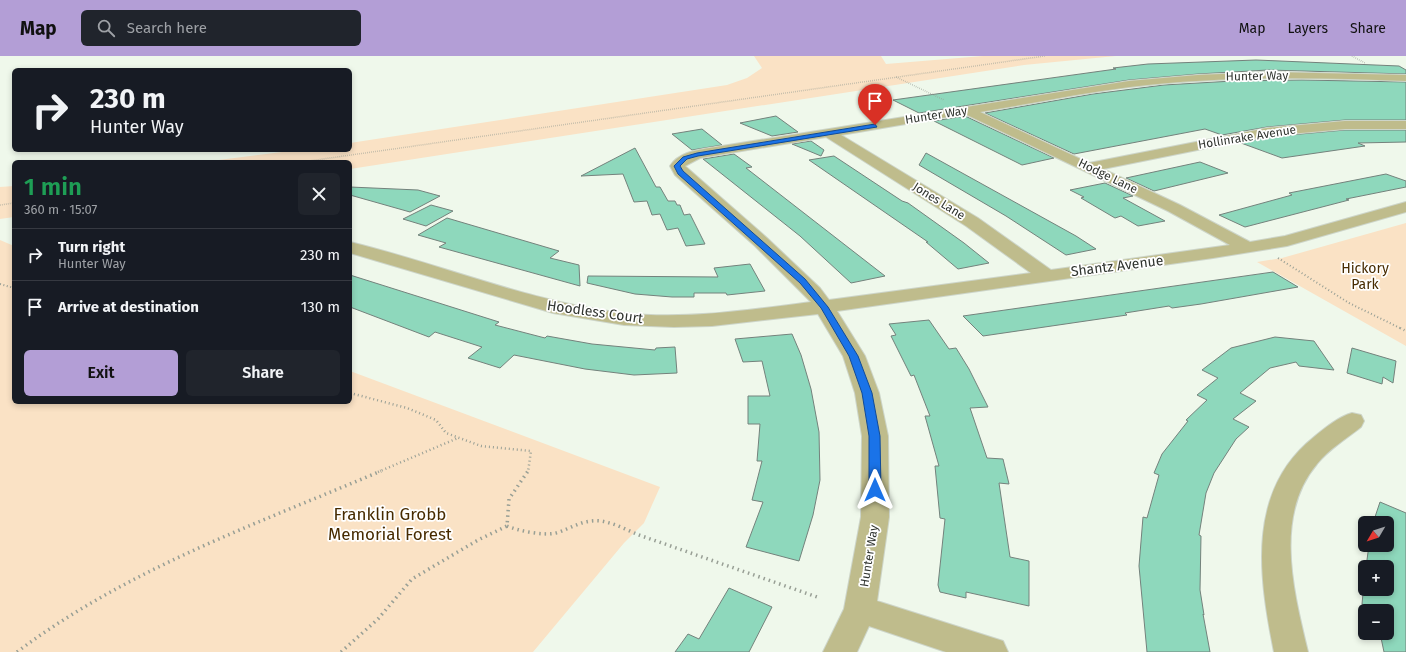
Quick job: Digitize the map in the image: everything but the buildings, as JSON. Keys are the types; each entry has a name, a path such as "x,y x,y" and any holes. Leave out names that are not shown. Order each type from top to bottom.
{"street":[{"name":"Hunter Way","path":"840,652 860,609 875,517 875,436 867,393 854,356 824,307 802,281 680,172 677,166 685,158 697,155 1112,86 1186,79 1290,75 1406,78"},
{"name":"Hodge Lane","path":"966,110 1089,166 1174,208 1247,247"},
{"name":"Hollinrake Avenue","path":"1089,166 1267,132 1322,126 1406,125"},
{"name":"Jones Lane","path":"829,133 972,222 1046,275"},
{"name":"Shantz Avenue","path":"824,307 1046,275 1167,260 1247,247 1300,237 1406,207"},
{"name":"Hoodless Court","path":"352,248 560,309 624,319 674,321 712,320 824,307"},
{"path":"1291,652 1276,576 1275,544 1284,500 1302,464 1318,446 1352,421"},
{"path":"860,609 991,652"}],"path":[{"path":"316,160 1045,56"},
{"path":"895,77 966,110"},
{"path":"0,205 12,203"},
{"path":"1247,247 1277,257 1349,303 1406,331"},
{"path":"0,284 12,287"},
{"path":"352,394 407,408 436,420 446,433 481,446 531,451 531,464 521,484 510,496 506,512 507,526"},
{"path":"17,652 41,632 112,589 217,540 458,438"},
{"path":"341,652 378,619 412,579 478,540 507,526 520,531 555,533 586,522 600,521 613,524 639,535 820,598"}],"green space":[{"path":"754,56 881,56 886,64 983,56 1116,56 1024,65 352,169 352,160 219,160 282,152 352,152 352,143 727,85 747,78 762,68"},
{"path":"12,186 12,217 0,219 0,187"},
{"name":"Hickory Park","path":"1406,223 1406,346 1257,262 1282,258"},
{"name":"Franklin Grobb Memorial Forest","path":"0,240 12,245 12,404 352,404 352,372 660,487 644,523 624,543 533,652 0,652"}],"route":[{"path":"875,125 697,155 685,158 677,166 680,172 761,242 813,292 854,356 867,393 875,436 875,490"}]}
